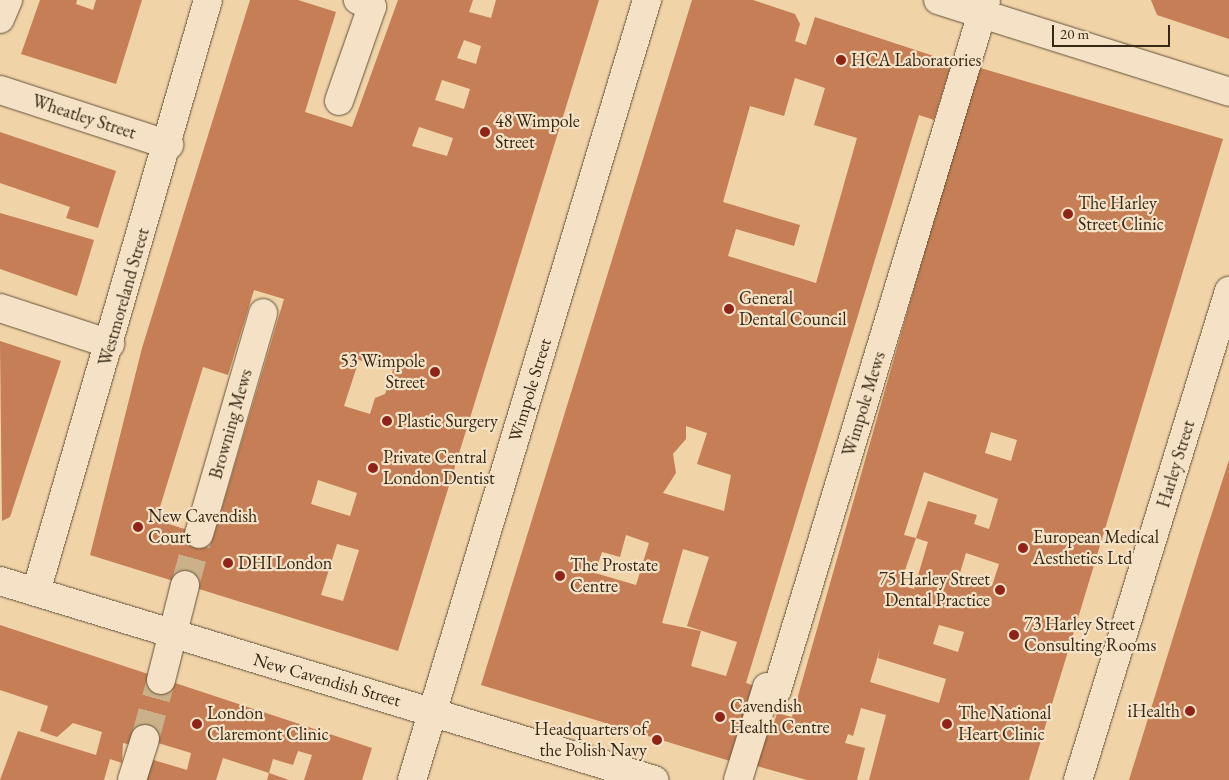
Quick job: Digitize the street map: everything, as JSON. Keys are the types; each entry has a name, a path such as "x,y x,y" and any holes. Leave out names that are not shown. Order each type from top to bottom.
{"street":[{"path":"0,19 8,0"},
{"name":"Westmoreland Street","path":"36,592 169,145 208,0"},
{"path":"339,101 372,7 358,0"},
{"name":"Wimpole Street","path":"412,780 647,0"},
{"path":"938,0 984,7 1229,92"},
{"name":"Wimpole Mews","path":"738,780 767,687 777,690 984,7"},
{"name":"Wheatley Street","path":"0,90 169,145"},
{"name":"Harley Street","path":"1078,780 1229,290"},
{"path":"0,308 110,344"},
{"name":"Browning Mews","path":"199,534 263,313"},
{"name":"New Cavendish Street","path":"0,582 171,636 433,710 654,780"},
{"path":"161,680 171,636 186,585"},
{"path":"132,780 145,739"}],"building":[{"path":"40,0 77,0 76,4 93,10 96,0 142,0 116,84 21,54"},
{"path":"250,0 298,0 336,12 305,112 352,127 398,0 473,0 469,12 491,18 496,0 599,0 398,651 90,555 142,348","holes":["464,40 481,46 476,64 457,58","442,80 470,89 464,109 435,100","419,127 453,138 447,156 412,146","254,290 284,299 213,538 156,520 203,367 228,375","359,360 393,370 385,394 375,398 370,414 344,406","318,480 357,493 350,516 311,504","337,544 359,550 343,601 321,595"]},
{"path":"692,0 753,0 795,14 800,24 795,41 806,45 815,17 952,62 934,120 919,115 746,683 755,686 730,761 481,685","holes":["795,78 825,88 814,125 857,138 816,283 728,256 736,229 794,246 800,225 723,202 750,106 784,116","686,426 707,433 697,464 731,475 724,511 663,493 676,473 673,454 686,439","626,535 649,543 636,585 595,573 602,552 620,557","683,549 709,557 687,626 737,642 726,676 691,666 701,631 662,623"]},
{"path":"1151,0 1229,0 1229,39 1157,15"},
{"path":"977,67 1223,139 1029,780 869,780 886,715 861,708 853,736 848,734 845,743 865,748 857,780 807,780 757,766 768,722 774,723 777,713 792,717","holes":["991,432 1017,440 1011,461 985,453","924,472 998,499 989,529 974,524 977,515 928,501 916,538 904,535","916,538 928,542 914,589 900,585","966,553 999,564 992,586 959,576","939,625 964,632 958,652 933,644","880,649 878,658 946,679 939,703 870,682"]},
{"path":"0,132 116,171 98,228 66,218 70,207 0,183"},
{"path":"0,213 94,240 77,296 0,269"},
{"path":"0,341 61,361 10,517 2,521"},
{"path":"1229,460 1229,780 1129,780 1201,547"},
{"path":"0,625 372,748 362,780 304,780 312,755 298,751 293,765 273,759 269,773 223,758 216,780 140,780 147,758 187,770 191,753 145,739 136,746 123,743 122,763 110,759 104,780 0,780 18,731 96,755 102,732 73,723 57,737 40,731 48,706 0,690"},
{"path":"269,773 289,780 267,780"}],"tunnel":[{"path":"185,585 199,534"},
{"path":"145,739 161,680"}],"place":[{"name":"HCA Laboratories","path":"841,60"},
{"name":"48 Wimpole Street","path":"485,132"},
{"name":"The Harley Street Clinic","path":"1068,214"},
{"name":"General Dental Council","path":"729,309"},
{"name":"53 Wimpole Street","path":"435,372"},
{"name":"Plastic Surgery","path":"387,421"},
{"name":"Private Central London Dentist","path":"373,468"},
{"name":"New Cavendish Court","path":"138,527"},
{"name":"European Medical Aesthetics Ltd","path":"1023,548"},
{"name":"DHI London","path":"228,563"},
{"name":"The Prostate Centre","path":"560,576"},
{"name":"75 Harley Street Dental Practice","path":"1000,590"},
{"name":"73 Harley Street Consulting Rooms","path":"1014,635"},
{"name":"iHealth","path":"1190,711"},
{"name":"Cavendish Health Centre","path":"720,717"},
{"name":"London Claremont Clinic","path":"197,724"},
{"name":"The National Heart Clinic","path":"947,724"},
{"name":"Headquarters of the Polish Navy","path":"657,740"}]}
